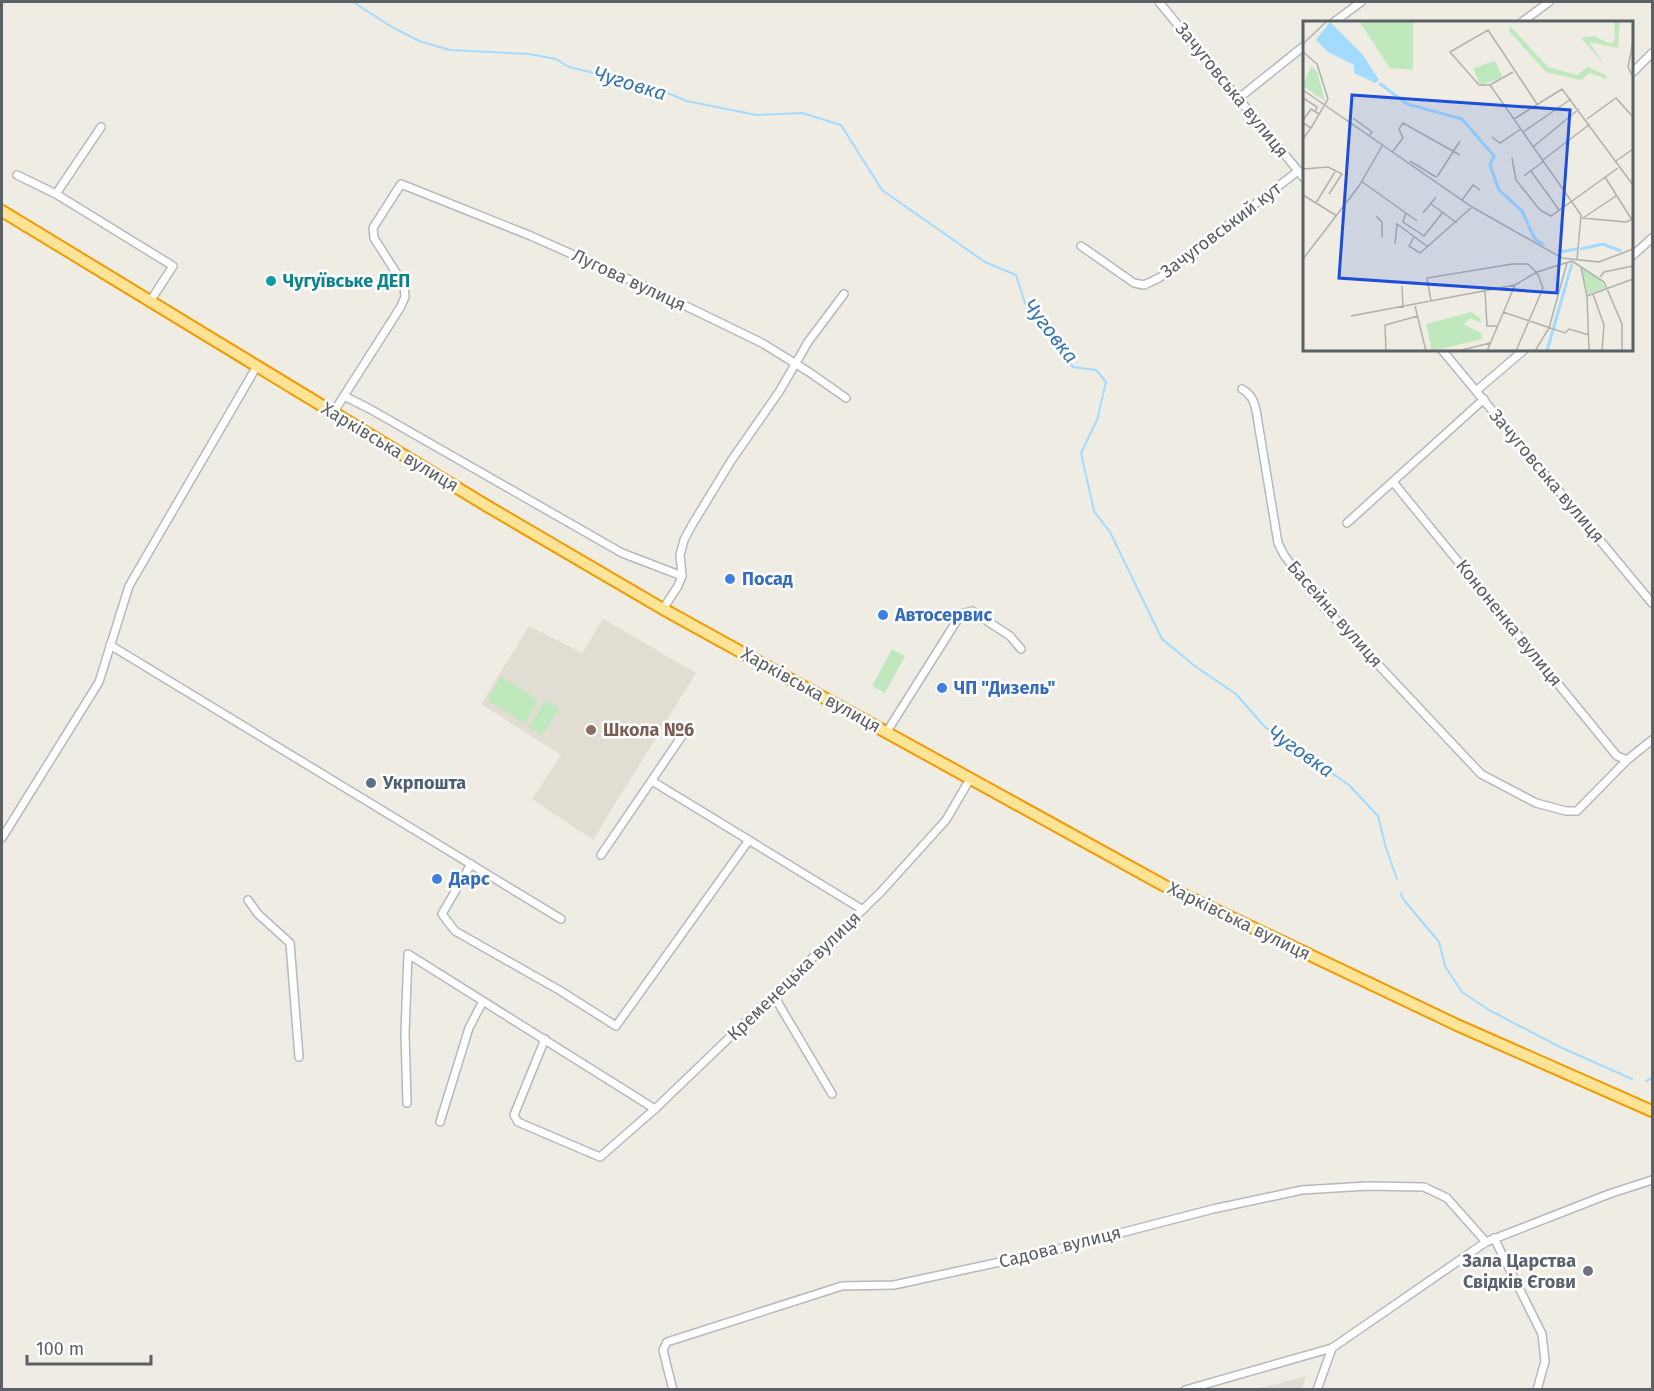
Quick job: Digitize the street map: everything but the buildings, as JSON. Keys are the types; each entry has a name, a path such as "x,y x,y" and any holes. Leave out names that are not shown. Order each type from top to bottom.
{"highway":[{"name":"Харківська вулиця","path":"2,211 487,506 663,609 1163,885 1457,1025 1653,1111"}],"street":[{"name":"Зачуговська вулиця","path":"1159,2 1303,176"},
{"path":"1335,21 1361,2"},
{"path":"1523,21 1549,2"},
{"path":"1239,98 1303,48"},
{"path":"1633,72 1653,53"},
{"path":"56,194 101,127"},
{"name":"Зачуговський кут","path":"1081,246 1134,283 1144,285 1159,278 1298,171"},
{"path":"17,175 56,194 173,266 151,300"},
{"name":"Лугова вулиця","path":"344,396 405,297 404,285 372,233 401,184 531,236 762,343 846,398"},
{"path":"1633,255 1653,238"},
{"path":"663,609 682,576 680,555 684,540 692,525 730,461 779,392 808,342 844,294"},
{"name":"Зачуговська вулиця","path":"1443,351 1653,603"},
{"path":"1476,391 1523,351"},
{"path":"2,838 99,682 129,586 257,366"},
{"name":"Басейна вулиця","path":"1242,389 1248,392 1253,399 1256,410 1278,543 1284,555 1322,604 1481,774 1536,803 1566,811 1577,811 1627,760"},
{"path":"333,413 344,396 622,553 682,576"},
{"path":"1347,523 1484,399"},
{"name":"Кононенка вулиця","path":"1393,482 1617,756 1627,760"},
{"path":"886,733 962,614 972,611 1010,636 1021,649"},
{"path":"110,645 561,919"},
{"path":"601,855 688,726"},
{"path":"1627,760 1653,740"},
{"name":"Кременецька вулиця","path":"545,1039 514,1115 518,1122 600,1157 655,1109 863,910 946,820 970,779"},
{"path":"652,781 863,910"},
{"path":"471,864 441,914 455,931 559,990 616,1026 749,840"},
{"path":"248,900 258,914 290,943 299,1057"},
{"path":"407,1103 405,1033 408,954 655,1109"},
{"path":"774,996 832,1094"},
{"path":"440,1122 469,1028 483,1001"},
{"path":"1185,1389 1332,1348 1486,1242 1609,1194 1653,1180"},
{"name":"Садова вулиця","path":"673,1389 663,1350 667,1342 842,1286 894,1285 1055,1250 1213,1209 1302,1191 1367,1186 1424,1187 1447,1198 1486,1242"},
{"path":"1494,1238 1542,1334 1545,1361 1537,1389"},
{"path":"1317,1389 1332,1348"}],"shaded area":[{"name":"Школа №6","path":"603,619 696,673 593,840 532,799 561,755 481,704 529,626 582,653"},
{"path":"1306,1376 1302,1389 1255,1389"}],"green space":[{"path":"892,649 905,656 885,693 872,686"},
{"path":"501,677 538,700 525,723 487,700"},
{"path":"545,701 559,709 542,735 529,727"}],"waterway":[{"name":"Чуговка","path":"353,2 419,41 450,50 529,54 556,59 569,67 655,88 687,101 756,115 802,113 841,125 882,190 985,262 1016,275 1026,306 1073,367 1096,370 1106,382 1097,420 1081,453 1094,511 1110,532 1162,639 1196,667 1236,694 1265,727 1349,785 1378,816 1397,879"},
{"name":"Чуговка","path":"1401,893 1403,899 1439,942 1445,966 1462,992 1489,1010 1560,1047 1632,1079"},
{"name":"Чуговка","path":"1646,1081 1652,1078"}],"place":[{"name":"Чугуївське ДЕП","path":"271,281"},
{"name":"Посад","path":"730,579"},
{"name":"Автосервис","path":"883,615"},
{"name":"ЧП \"Дизель\"","path":"942,688"},
{"name":"Школа №6","path":"591,730"},
{"name":"Укрпошта","path":"371,783"},
{"name":"Дарс","path":"437,879"},
{"name":"Зала Царства Свідків Єгови","path":"1588,1271"}]}
